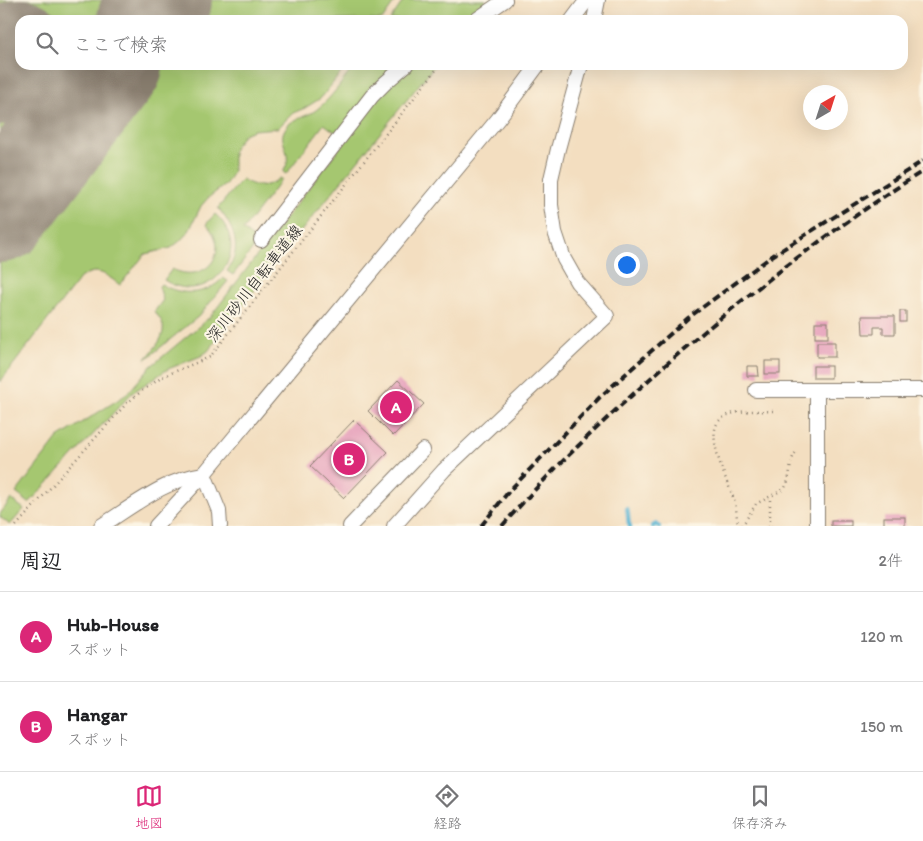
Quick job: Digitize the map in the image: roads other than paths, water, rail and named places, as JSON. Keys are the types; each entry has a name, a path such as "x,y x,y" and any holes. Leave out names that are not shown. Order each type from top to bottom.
{"street":[{"path":"483,15 505,0"},
{"path":"576,15 587,0"},
{"path":"595,15 598,0"},
{"path":"261,240 372,96 401,70"},
{"path":"156,526 204,474 498,119 534,70"},
{"path":"394,526 444,470 608,316 577,282 564,259 555,232 551,205 551,180 580,70"},
{"path":"756,390 923,390"},
{"path":"816,526 817,391"},
{"path":"350,526 423,450"},
{"path":"101,526 166,486 190,476 204,474"},
{"path":"204,474 219,511 220,526"}],"waterway":[{"path":"627,509 630,526"},
{"path":"653,526 656,524 659,526"}],"railway":[{"path":"481,526 509,491 600,397 688,318 772,256 923,161"},
{"path":"502,526 556,468 594,431 652,377 717,321 817,243 923,171"}],"place":[{"name":"Hub-House","path":"396,407"},
{"name":"Hangar","path":"349,459"}]}
